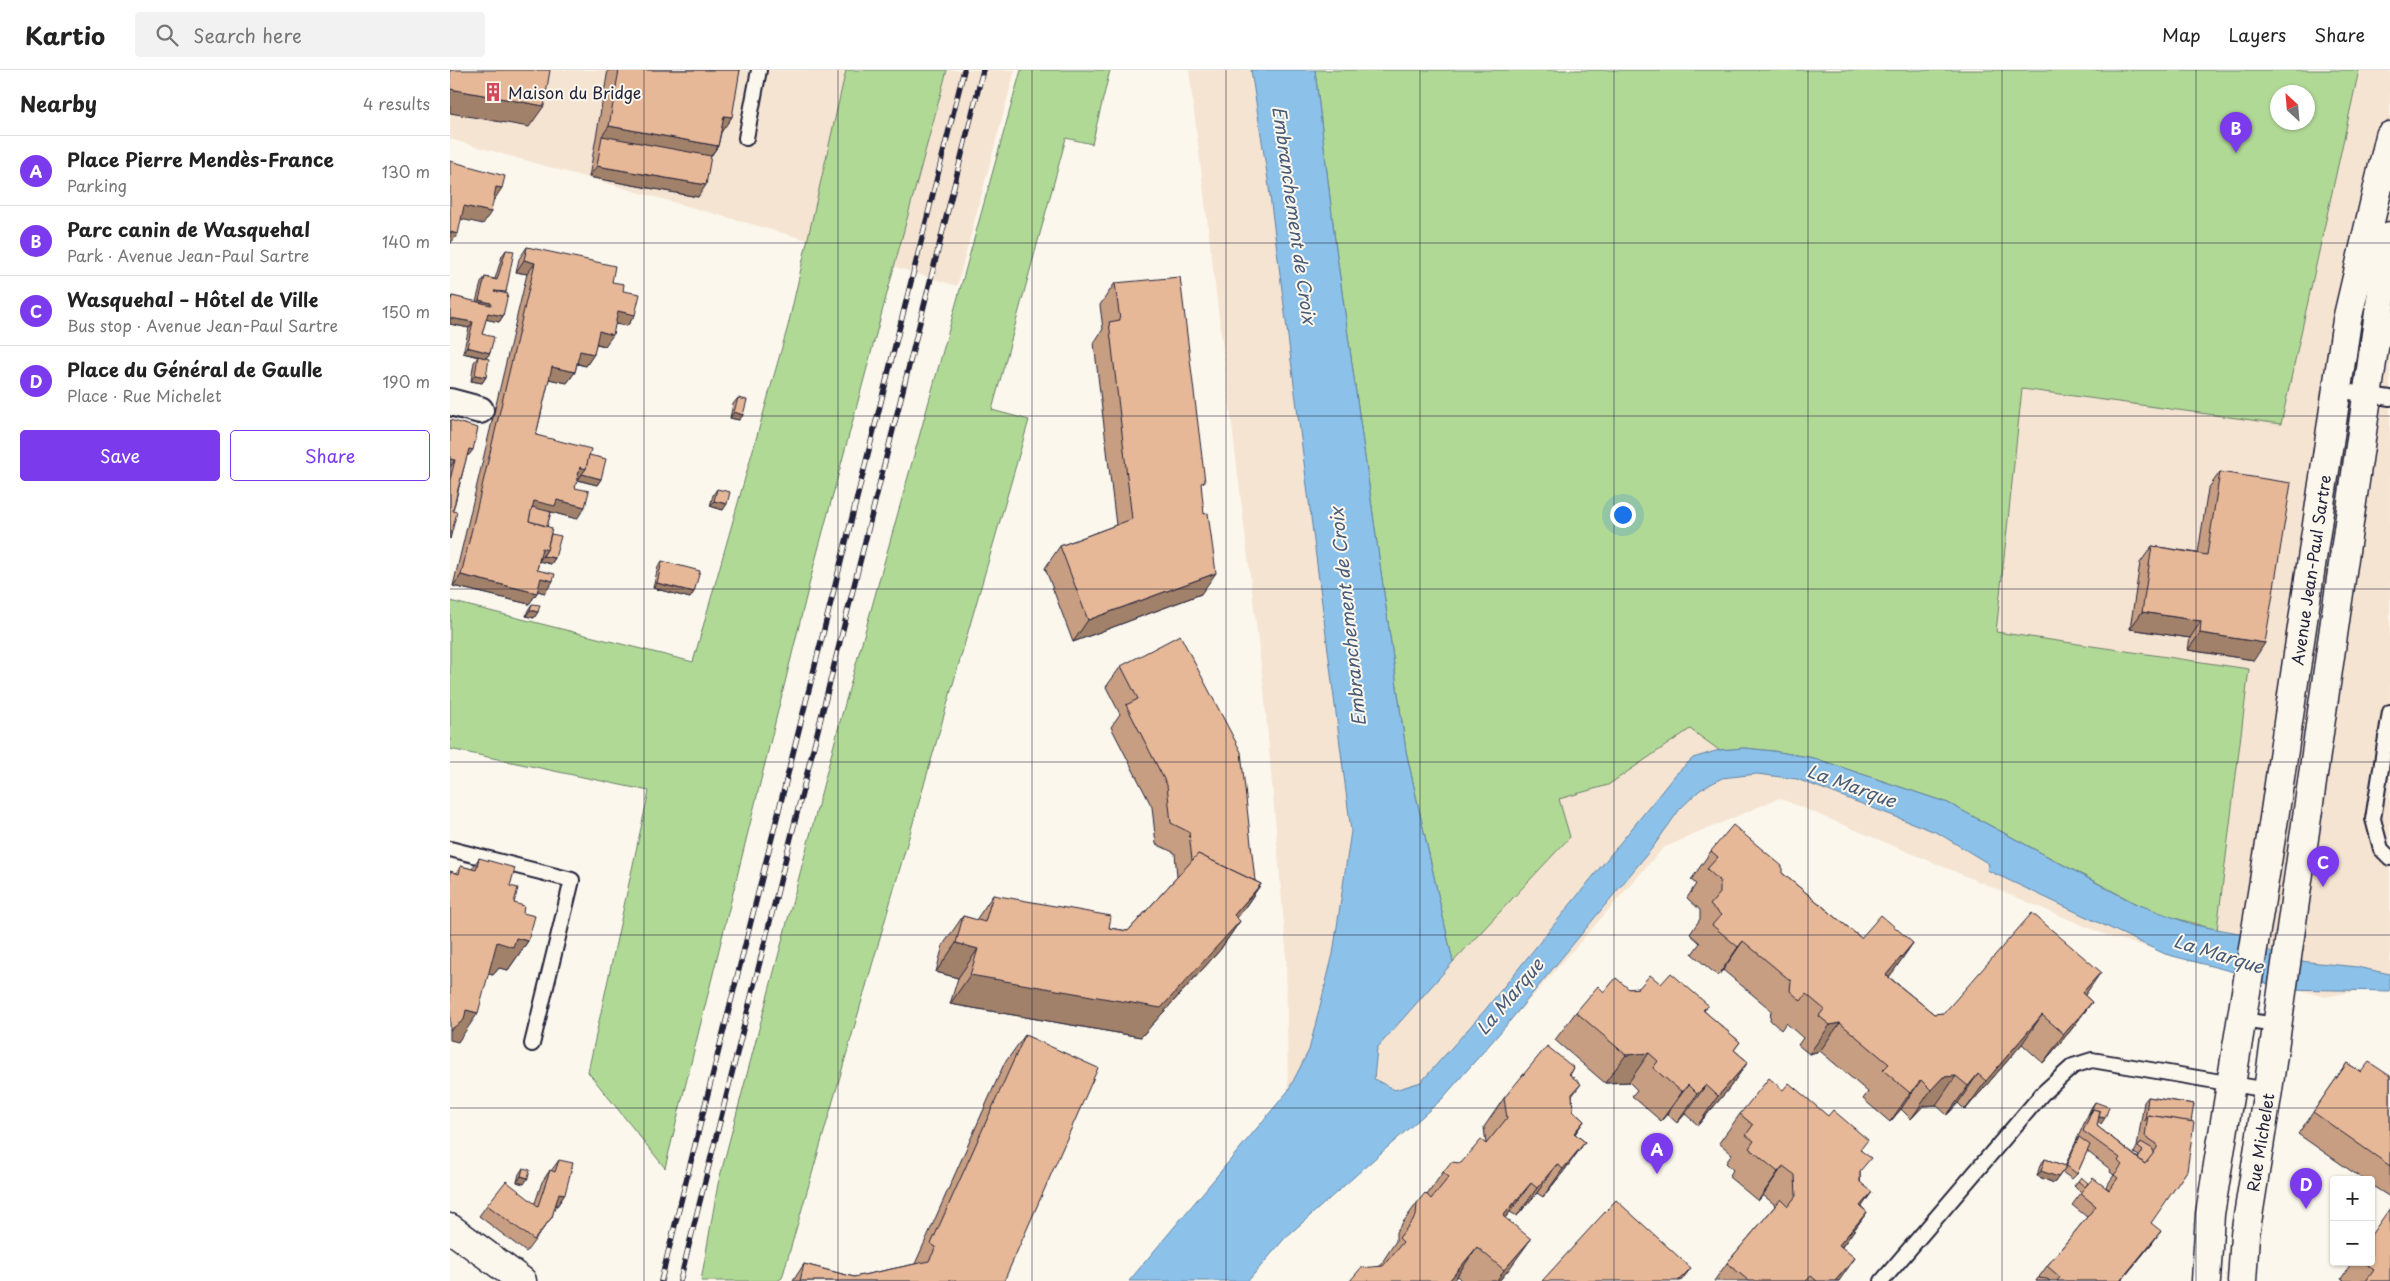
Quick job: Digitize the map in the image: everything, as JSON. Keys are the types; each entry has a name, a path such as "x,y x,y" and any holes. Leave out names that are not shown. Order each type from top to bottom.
{"street":[{"name":"Avenue Jean-Paul Sartre","path":"2242,1013 2354,287 2390,136"},
{"name":"Avenue Jean-Paul Sartre","path":"2279,1015 2379,397 2390,236"},
{"path":"450,402 480,410"},
{"path":"2206,1281 2210,1214 2242,1013"},
{"name":"Rue Michelet","path":"2242,1281 2245,1235 2279,1015"},
{"path":"450,1228 522,1281"}],"lane":[{"path":"746,138 759,70"},
{"path":"2337,390 2379,397"},
{"path":"2390,712 2373,818 2381,849 2390,858"},
{"path":"450,849 572,880 532,1044"},
{"path":"2242,1013 2279,1015"},
{"path":"1882,1281 2043,1093 2073,1066 2092,1060 2268,1090"}],"shaded area":[{"path":"450,70 1015,70 957,286 818,243 450,139"},
{"path":"1189,70 2390,70 2390,985 2325,997 2111,937 1779,798 1663,848 1442,1099 1288,1091 1286,948 1264,690"}],"green space":[{"path":"846,70 947,70 814,565 665,1168 588,1072 649,791 450,749 450,601 693,662 788,326"},
{"path":"1021,70 1110,70 1092,144 1066,138 992,410 1029,420 782,1278 777,1281 701,1281 718,1184 841,718"},
{"path":"1315,70 2359,70 2281,424 2022,389 1996,632 2249,669 2217,930 2161,914 2135,903 1948,803 1814,758 1745,748 1719,750 1690,729 1608,785 1559,799 1570,837 1453,962 1406,751 1336,249"}],"water":[{"path":"1251,70 1315,70 1336,249 1406,751 1453,962 1377,1048 1374,1079 1395,1090 1421,1082 1485,1010 1675,775 1693,758 1719,750 1745,748 1814,758 1948,803 2134,903 2194,925 2239,933 2281,959 2357,967 2390,974 2390,991 2283,989 2234,972 2165,954 1987,870 1989,864 1938,833 1797,779 1757,774 1722,778 1700,790 1680,809 1653,847 1504,1028 1442,1099 1285,1238 1248,1281 1129,1281 1288,1091 1309,1050 1333,954 1351,831 1268,180"}],"building":[{"path":"450,70 550,70 544,106 450,89"},
{"path":"619,70 740,70 732,117 724,116 718,146 609,126"},
{"path":"602,136 711,156 706,185 597,166"},
{"path":"450,161 505,176 502,188 496,187 491,212 464,206 458,234 450,232"},
{"path":"527,247 615,266 612,282 624,284 623,291 640,294 635,315 618,311 613,335 599,331 594,354 580,351 575,372 552,367 536,435 591,449 586,469 580,467 575,488 589,491 585,507 557,500 555,506 534,501 529,521 552,528 547,550 542,548 537,570 555,574 553,581 541,578 537,593 461,575 535,263 524,260"},
{"path":"506,250 514,251 506,292 494,291 508,294 503,316 488,313 482,334 494,337 490,353 467,347 473,322 450,318 452,296 491,305 491,303 479,300 485,277 497,280"},
{"path":"1180,277 1205,482 1201,483 1204,514 1208,513 1216,573 1088,620 1060,546 1132,519 1109,322 1120,320 1115,283"},
{"path":"478,356 489,359 486,377 475,375"},
{"path":"738,398 747,400 743,415 734,412"},
{"path":"450,420 478,428 473,450 469,449 458,489 453,511 457,512 450,539 450,480 455,460 450,459"},
{"path":"589,455 606,459 601,479 582,474 586,469"},
{"path":"2220,472 2291,483 2265,643 2200,633 2201,621 2142,612 2152,546 2207,555"},
{"path":"717,489 730,492 727,504 714,501"},
{"path":"532,507 551,512 547,526 529,521"},
{"path":"551,534 561,536 555,558 543,556 547,550"},
{"path":"662,561 700,571 694,592 657,583"},
{"path":"532,604 540,605 538,612 530,610"},
{"path":"1180,635 1241,752 1255,881 1198,854 1192,860 1189,832 1171,823 1167,785 1126,705 1138,699 1121,666"},
{"path":"1733,825 1782,866 1782,873 1861,938 1881,915 1913,943 1886,975 1934,1014 1944,1013 2032,913 2101,972 2082,993 2092,1002 2064,1034 2042,1015 1986,1081 1978,1074 1968,1086 1956,1076 1943,1077 1931,1090 1921,1080 1910,1093 1883,1070 1889,1064 1840,1023 1830,1025 1819,1016 1824,1009 1806,994 1801,1001 1790,991 1791,981 1743,941 1738,947 1712,925 1721,915 1710,905 1720,893 1720,881 1707,869 1718,857 1711,851"},
{"path":"1198,854 1261,884 1234,915 1240,921 1161,1008 970,975 978,949 956,943 963,916 985,922 993,895 1111,916 1109,928 1128,931"},
{"path":"479,858 515,868 510,886 518,888 514,903 524,906 523,913 535,916 528,941 516,938 513,947 497,942 478,1013 466,1010 464,1020 450,1030 450,871 459,874 461,866 476,870"},
{"path":"1671,973 1708,1005 1703,1010 1740,1042 1734,1050 1748,1062 1718,1096 1706,1085 1697,1094 1688,1085 1682,1092 1653,1068 1658,1061 1649,1053 1626,1055 1576,1012 1598,986 1604,992 1616,978 1629,989 1639,988 1650,975 1661,984"},
{"path":"1025,1035 1098,1068 1004,1281 800,1281 804,1264 854,1277 929,1261 936,1247 931,1244"},
{"path":"1547,1046 1574,1068 1569,1074 1581,1084 1572,1094 1573,1111 1584,1121 1574,1133 1585,1142 1563,1169 1557,1164 1537,1188 1531,1183 1503,1216 1531,1239 1504,1270 1477,1247 1449,1281 1350,1281 1361,1268 1383,1266 1403,1242 1399,1238 1416,1216 1417,1203 1425,1193 1431,1199 1449,1177 1443,1172 1451,1162 1461,1163 1481,1140 1486,1144 1507,1118 1504,1098"},
{"path":"2369,1062 2390,1076 2390,1166 2313,1112 2347,1063 2361,1072"},
{"path":"1769,1078 1783,1090 1789,1083 1828,1116 1833,1110 1868,1140 1860,1150 1871,1158 1860,1171 1860,1182 1872,1192 1860,1206 1867,1212 1839,1245 1855,1258 1835,1281 1817,1281 1811,1276 1806,1281 1749,1281 1727,1263 1781,1199 1788,1206 1796,1196 1795,1175 1783,1166 1778,1172 1749,1148 1754,1141 1746,1135 1753,1125 1740,1114"},
{"path":"2148,1097 2194,1104 2191,1122 2148,1115 2145,1121"},
{"path":"2095,1102 2109,1107 2105,1118 2099,1117 2100,1111 2093,1109 2089,1115"},
{"path":"2093,1109 2100,1111 2097,1126 2145,1164 2157,1148 2157,1144 2145,1136 2148,1115 2194,1122 2187,1171 2151,1223 2161,1231 2120,1281 2057,1281 2060,1277 2047,1266 2096,1206 2080,1193 2093,1178 2109,1190 2118,1178 2114,1175 2122,1165 2118,1161 2120,1158 2083,1131"},
{"path":"2079,1137 2090,1145 2077,1174 2067,1166 2058,1177 2041,1171 2045,1159 2066,1166"},
{"path":"2141,1142 2153,1149 2153,1154 2145,1164 2138,1158 2143,1151 2138,1147"},
{"path":"559,1160 573,1163 565,1194 559,1193 552,1217 534,1240 487,1205 506,1181 538,1206 550,1170 555,1172"},
{"path":"523,1168 530,1170 528,1178 521,1176"},
{"path":"2081,1177 2088,1183 2085,1187 2078,1181"},
{"path":"1616,1200 1691,1268 1678,1281 1542,1281"},
{"path":"2390,1208 2390,1281 2366,1281 2374,1270 2368,1266 2375,1266 2375,1229"},
{"path":"2038,1278 2047,1279 2050,1281 2036,1281"}],"railway":[{"path":"661,1281 964,70"},
{"path":"680,1281 983,70"}],"place":[{"name":"Maison du Bridge","path":"493,92"},
{"name":"Parc canin de Wasquehal","path":"2236,153"},
{"name":"Wasquehal – Hôtel de Ville","path":"2323,887"},
{"name":"Place Pierre Mendès-France","path":"1657,1174"},
{"name":"Place du Général de Gaulle","path":"2306,1209"}],"water label":[{"name":"Embranchement de Croix","path":"1295,215"},
{"name":"Embranchement de Croix","path":"1347,617"},
{"name":"La Marque","path":"1852,785"},
{"name":"La Marque","path":"2219,953"},
{"name":"La Marque","path":"1509,996"}]}
